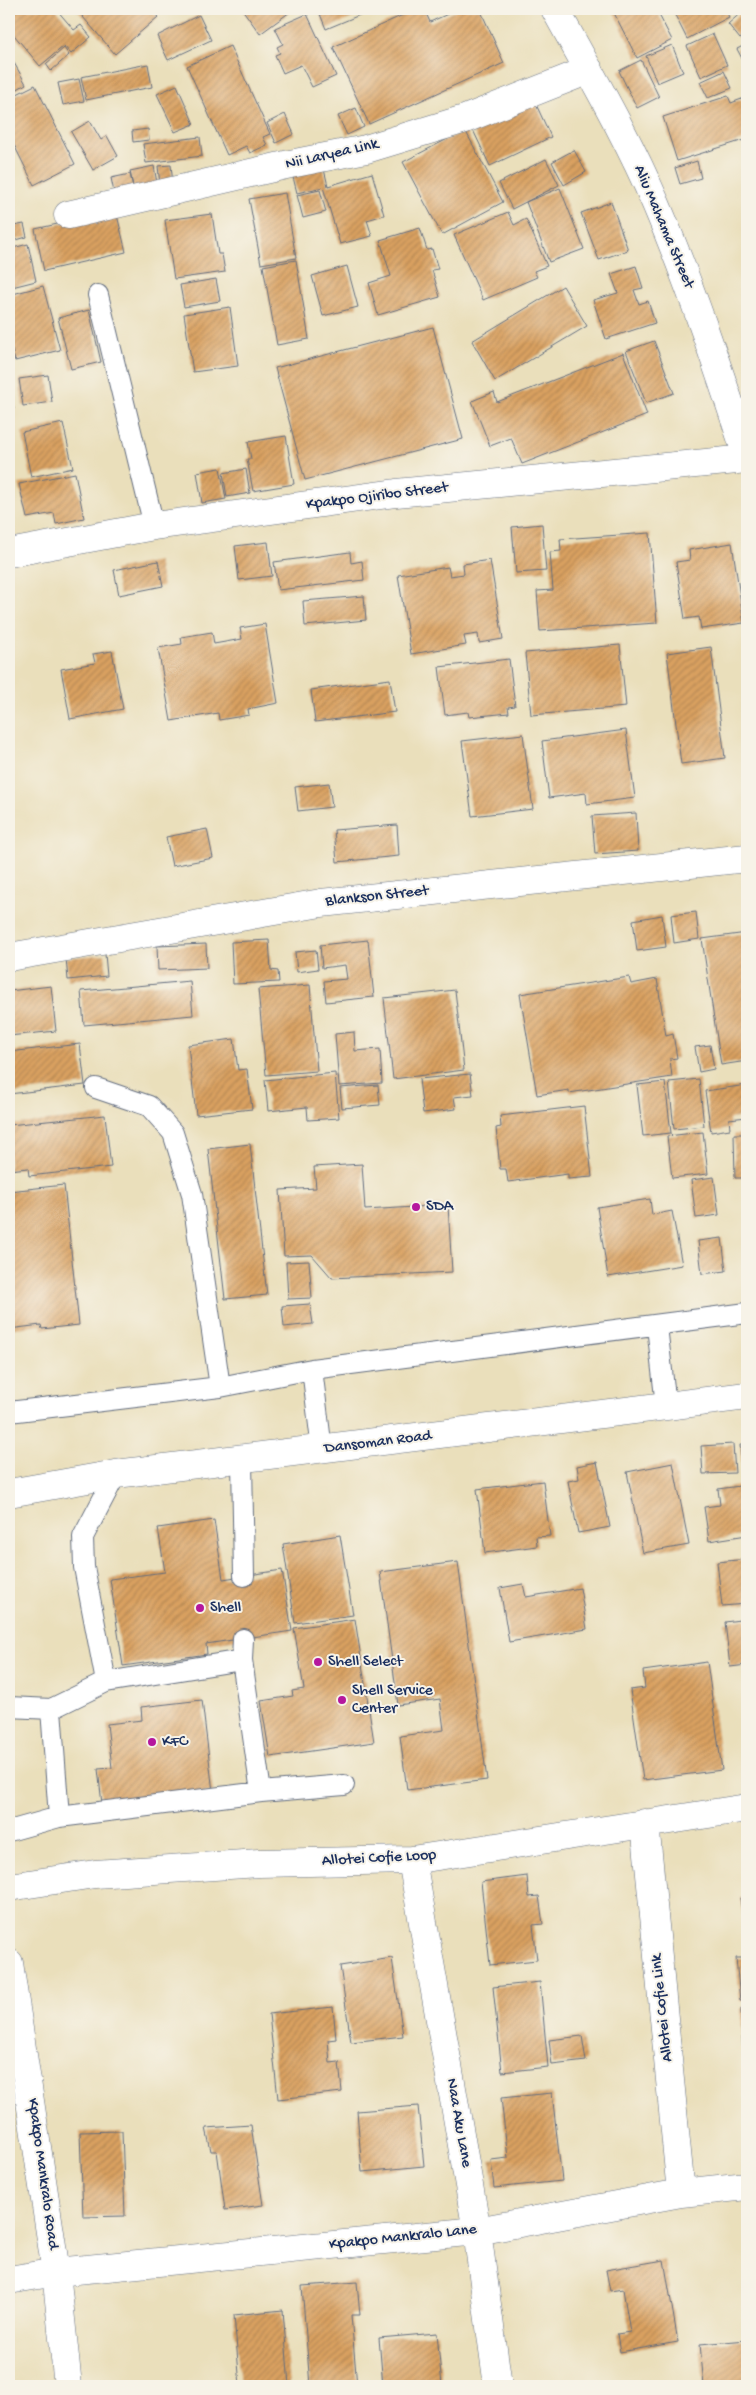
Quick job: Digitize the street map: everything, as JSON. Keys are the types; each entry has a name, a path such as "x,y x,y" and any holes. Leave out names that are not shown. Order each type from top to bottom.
{"street":[{"name":"Aliu Mahama Street","path":"555,9 612,112 655,202 704,324 747,457"},
{"name":"Nii Laryea Link","path":"68,215 290,164 366,149 465,119 589,70"},
{"name":"Kpakpo Ojiribo Street","path":"9,553 154,526 396,493 747,457"},
{"name":"Blankson Street","path":"9,957 321,903 747,858"},
{"name":"Dansoman Road","path":"9,1493 116,1474 242,1460 747,1396"},
{"name":"Allotei Cofie Loop","path":"9,1886 95,1874 259,1863 412,1860 747,1808"},
{"name":"Allotei Cofie Link","path":"645,1823 682,2193"},
{"name":"Naa Aku Lane","path":"412,1860 476,2231 498,2386"},
{"name":"Kpakpo Mankralo Road","path":"9,1963 56,2272 68,2386"},
{"name":"Kpakpo Mankralo Lane","path":"9,2280 56,2272 476,2231 682,2193 747,2186"}],"lane":[{"path":"98,295 154,526"},
{"path":"96,1088 149,1106 174,1133 192,1194 220,1387"},
{"path":"9,1412 220,1387 312,1369 747,1313"},
{"path":"657,1326 666,1406"},
{"path":"312,1369 322,1450"},
{"path":"242,1460 244,1576"},
{"path":"106,1682 84,1568 83,1537 116,1474"},
{"path":"243,1639 242,1660 261,1792"},
{"path":"9,1707 51,1709 106,1682 242,1660"},
{"path":"51,1709 59,1817"},
{"path":"9,1831 59,1817 261,1792 344,1785"}],"building":[{"path":"9,9 56,9 74,30 81,25 91,37 71,54 64,46 40,66 9,29"},
{"path":"76,9 150,9 158,17 115,54"},
{"path":"242,9 294,9 260,34"},
{"path":"318,9 374,9 326,29"},
{"path":"416,9 424,9 430,22 459,9 480,9 504,63 369,124 333,47"},
{"path":"612,9 656,9 672,40 637,58"},
{"path":"672,9 725,9 729,17 687,39"},
{"path":"743,11 747,16 747,34 740,39 728,24"},
{"path":"307,14 336,76 312,87 301,65 283,73 275,55 280,53 277,47 283,44 275,28"},
{"path":"199,15 211,40 168,60 157,36"},
{"path":"713,34 727,65 701,77 687,46"},
{"path":"747,44 747,65 746,66 737,49"},
{"path":"672,45 683,72 657,83 646,56"},
{"path":"230,46 270,134 263,137 267,145 250,153 246,146 227,155 187,66"},
{"path":"64,48 69,55 51,71 46,64"},
{"path":"9,54 26,84 9,94"},
{"path":"641,60 659,97 637,108 619,71"},
{"path":"148,64 152,87 86,100 81,77"},
{"path":"724,71 732,88 708,98 700,82"},
{"path":"79,79 84,101 63,105 58,83"},
{"path":"35,85 75,164 34,185 9,135 9,98"},
{"path":"177,85 194,124 175,132 157,94"},
{"path":"728,96 731,103 747,97 747,139 677,161 663,117"},
{"path":"534,100 551,137 490,166 473,130"},
{"path":"356,108 364,127 347,135 338,116"},
{"path":"285,114 294,134 276,143 267,123"},
{"path":"90,121 101,140 107,136 118,156 93,170 71,132"},
{"path":"148,129 149,140 133,142 132,131"},
{"path":"465,130 503,202 442,235 403,162"},
{"path":"200,137 202,156 146,163 143,144"},
{"path":"574,150 586,172 564,185 552,162"},
{"path":"546,159 559,185 512,209 499,183"},
{"path":"697,161 701,178 680,184 675,168"},
{"path":"171,165 173,184 160,185 158,166"},
{"path":"323,165 328,186 372,173 384,215 367,220 372,236 340,244 323,187 297,193 292,173"},
{"path":"154,166 158,189 115,197 111,178 130,174 133,187 130,171"},
{"path":"560,188 584,249 549,262 526,202"},
{"path":"320,190 326,212 303,218 297,195"},
{"path":"285,193 296,258 261,264 249,199"},
{"path":"611,202 628,250 599,260 581,213"},
{"path":"116,211 126,252 44,271 35,229"},
{"path":"508,212 514,225 526,219 547,266 534,271 537,277 483,300 454,235"},
{"path":"212,214 218,254 222,254 225,272 174,279 165,220"},
{"path":"24,224 27,237 9,242 9,227"},
{"path":"420,228 427,250 432,249 438,269 432,270 440,297 378,315 369,283 391,276 380,240"},
{"path":"28,244 36,281 12,287 9,272 9,249"},
{"path":"296,260 309,339 277,345 263,266"},
{"path":"347,266 358,307 323,316 312,276"},
{"path":"636,266 643,288 634,290 639,304 648,301 655,323 606,339 593,300 618,293 611,274"},
{"path":"216,279 220,301 184,307 180,285"},
{"path":"43,286 60,350 15,361 9,340 9,295"},
{"path":"563,286 587,326 495,381 472,341"},
{"path":"230,307 238,366 193,372 184,314"},
{"path":"89,310 101,362 71,369 58,318"},
{"path":"433,327 463,439 305,480 275,368"},
{"path":"654,341 674,393 646,403 626,351"},
{"path":"623,353 647,415 522,464 511,438 490,446 472,401 494,392 497,402"},
{"path":"48,375 52,402 23,406 19,379"},
{"path":"9,389 14,408 9,409"},
{"path":"63,423 73,468 31,477 22,432"},
{"path":"286,436 294,484 253,491 247,459 251,459 248,442"},
{"path":"220,468 226,499 202,503 197,472"},
{"path":"246,469 250,493 227,497 223,473"},
{"path":"75,473 84,518 56,524 54,513 27,518 19,484"},
{"path":"542,524 546,571 516,573 512,527"},
{"path":"650,533 657,623 540,631 537,591 553,590 550,552 561,551 560,539"},
{"path":"268,542 272,576 239,580 235,546"},
{"path":"732,543 744,623 701,629 699,617 685,619 676,562 690,560 689,550"},
{"path":"350,552 351,563 362,561 364,580 278,590 274,562"},
{"path":"490,560 503,639 479,643 478,634 464,636 466,645 411,654 398,575 448,567 450,576 464,574 463,564"},
{"path":"158,561 163,586 119,595 114,570"},
{"path":"364,596 366,620 305,626 303,601"},
{"path":"265,624 278,703 248,709 249,715 219,720 218,713 171,721 158,648 182,644 181,637 212,632 214,644 242,639 240,628"},
{"path":"620,645 626,707 531,715 525,653"},
{"path":"711,647 725,758 681,764 667,653"},
{"path":"112,651 123,709 70,719 61,669 95,663 93,654"},
{"path":"509,659 515,706 508,707 509,713 469,717 468,712 445,715 439,667"},
{"path":"390,679 395,712 315,722 311,690"},
{"path":"626,730 635,798 587,804 586,793 549,798 542,741"},
{"path":"523,734 533,809 472,816 462,741"},
{"path":"329,783 332,807 298,811 295,787"},
{"path":"636,813 638,851 595,854 592,816"},
{"path":"397,825 399,856 337,862 334,830"},
{"path":"207,829 213,858 172,866 166,837"},
{"path":"696,912 699,939 674,943 671,915"},
{"path":"662,915 666,947 637,951 633,920"},
{"path":"747,933 747,1061 721,1065 702,939"},
{"path":"269,940 271,970 278,971 279,982 233,984 231,942"},
{"path":"368,940 374,997 326,1002 324,981 347,979 345,965 322,968 320,945"},
{"path":"206,944 207,968 158,970 157,946"},
{"path":"316,950 318,969 297,972 295,952"},
{"path":"105,954 107,976 68,980 66,958"},
{"path":"629,977 631,984 657,979 666,1036 673,1034 677,1058 670,1059 672,1077 569,1093 569,1090 537,1095 520,994"},
{"path":"190,981 193,1015 84,1025 81,991"},
{"path":"310,985 317,1071 266,1075 258,989"},
{"path":"51,986 56,1031 9,1036 9,991"},
{"path":"455,990 464,1070 393,1079 384,998"},
{"path":"354,1032 355,1051 380,1049 382,1083 339,1086 335,1034"},
{"path":"234,1039 238,1070 247,1069 252,1109 196,1115 188,1045"},
{"path":"80,1044 85,1085 9,1094 9,1052"},
{"path":"710,1045 714,1069 699,1072 695,1047"},
{"path":"335,1073 339,1118 308,1120 307,1107 268,1111 265,1080"},
{"path":"470,1074 473,1095 454,1097 456,1109 423,1113 419,1079"},
{"path":"699,1079 704,1126 674,1129 669,1082"},
{"path":"665,1082 671,1133 643,1136 637,1085"},
{"path":"378,1085 380,1105 342,1108 340,1088"},
{"path":"747,1085 747,1117 729,1119 730,1129 711,1132 705,1091"},
{"path":"584,1106 592,1177 568,1179 568,1174 508,1182 506,1169 500,1169 496,1128 501,1127 500,1116"},
{"path":"105,1115 111,1167 29,1176 28,1168 9,1170 9,1125"},
{"path":"703,1132 708,1174 672,1178 667,1136"},
{"path":"734,1134 747,1134 747,1178 735,1178"},
{"path":"250,1144 267,1295 225,1299 208,1149"},
{"path":"362,1164 365,1210 448,1205 452,1272 332,1278 312,1255 284,1256 280,1190 316,1188 314,1167"},
{"path":"714,1177 719,1215 696,1218 691,1180"},
{"path":"64,1185 79,1325 42,1329 41,1325 9,1329 9,1191"},
{"path":"650,1199 652,1215 672,1211 682,1265 608,1277 597,1207"},
{"path":"722,1238 726,1271 702,1274 698,1241"},
{"path":"309,1261 312,1298 288,1299 286,1262"},
{"path":"310,1304 313,1324 284,1327 282,1306"},
{"path":"733,1444 735,1473 703,1474 701,1446"},
{"path":"747,1444 747,1467 742,1467 740,1445"},
{"path":"597,1462 610,1527 578,1533 568,1481 579,1479 577,1466"},
{"path":"673,1463 689,1545 643,1553 627,1472"},
{"path":"543,1481 550,1536 536,1537 537,1546 485,1553 477,1489"},
{"path":"747,1485 747,1535 709,1541 704,1507 720,1505 718,1489"},
{"path":"214,1520 223,1579 282,1570 292,1631 206,1644 207,1654 123,1666 110,1579 165,1572 158,1528"},
{"path":"340,1535 353,1615 295,1623 283,1544"},
{"path":"747,1559 747,1604 722,1606 717,1562"},
{"path":"458,1562 487,1780 407,1790 400,1736 444,1730 440,1699 398,1705 380,1572"},
{"path":"523,1584 526,1597 580,1588 587,1629 509,1642 500,1588"},
{"path":"355,1619 374,1742 270,1757 261,1701 293,1696 292,1691 304,1689 294,1628"},
{"path":"747,1619 747,1665 730,1667 725,1622"},
{"path":"707,1662 722,1770 643,1780 630,1690 645,1688 643,1671"},
{"path":"202,1700 213,1792 102,1804 98,1769 112,1768 107,1724 142,1720 141,1707"},
{"path":"527,1876 529,1897 539,1896 543,1924 533,1925 537,1960 490,1965 481,1882"},
{"path":"747,1897 747,1935 746,1935 740,1898"},
{"path":"392,1958 403,2036 351,2042 340,1966"},
{"path":"736,1958 747,1958 747,2001 740,2001"},
{"path":"540,1982 548,2067 502,2072 493,1987"},
{"path":"333,2007 336,2039 328,2040 330,2063 339,2062 342,2092 278,2099 269,2014"},
{"path":"741,2008 747,2008 747,2060 743,2060"},
{"path":"582,2036 586,2061 552,2065 549,2040"},
{"path":"552,2093 562,2181 494,2188 491,2160 508,2158 501,2098"},
{"path":"418,2106 424,2166 362,2172 357,2111"},
{"path":"251,2125 263,2205 225,2210 217,2151 211,2151 206,2128"},
{"path":"122,2131 125,2216 83,2217 80,2132"},
{"path":"664,2260 678,2342 620,2352 617,2334 630,2332 623,2289 610,2291 606,2270"},
{"path":"357,2282 360,2315 351,2315 357,2386 310,2386 302,2286"},
{"path":"283,2310 289,2386 240,2386 234,2315"},
{"path":"437,2333 442,2386 383,2386 379,2338"},
{"path":"747,2340 747,2386 704,2386 700,2344"}],"place":[{"name":"SDA","path":"416,1207"},
{"name":"Shell","path":"200,1608"},
{"name":"Shell Select","path":"318,1662"},
{"name":"Shell Service Center","path":"342,1700"},
{"name":"KFC","path":"152,1742"}]}
